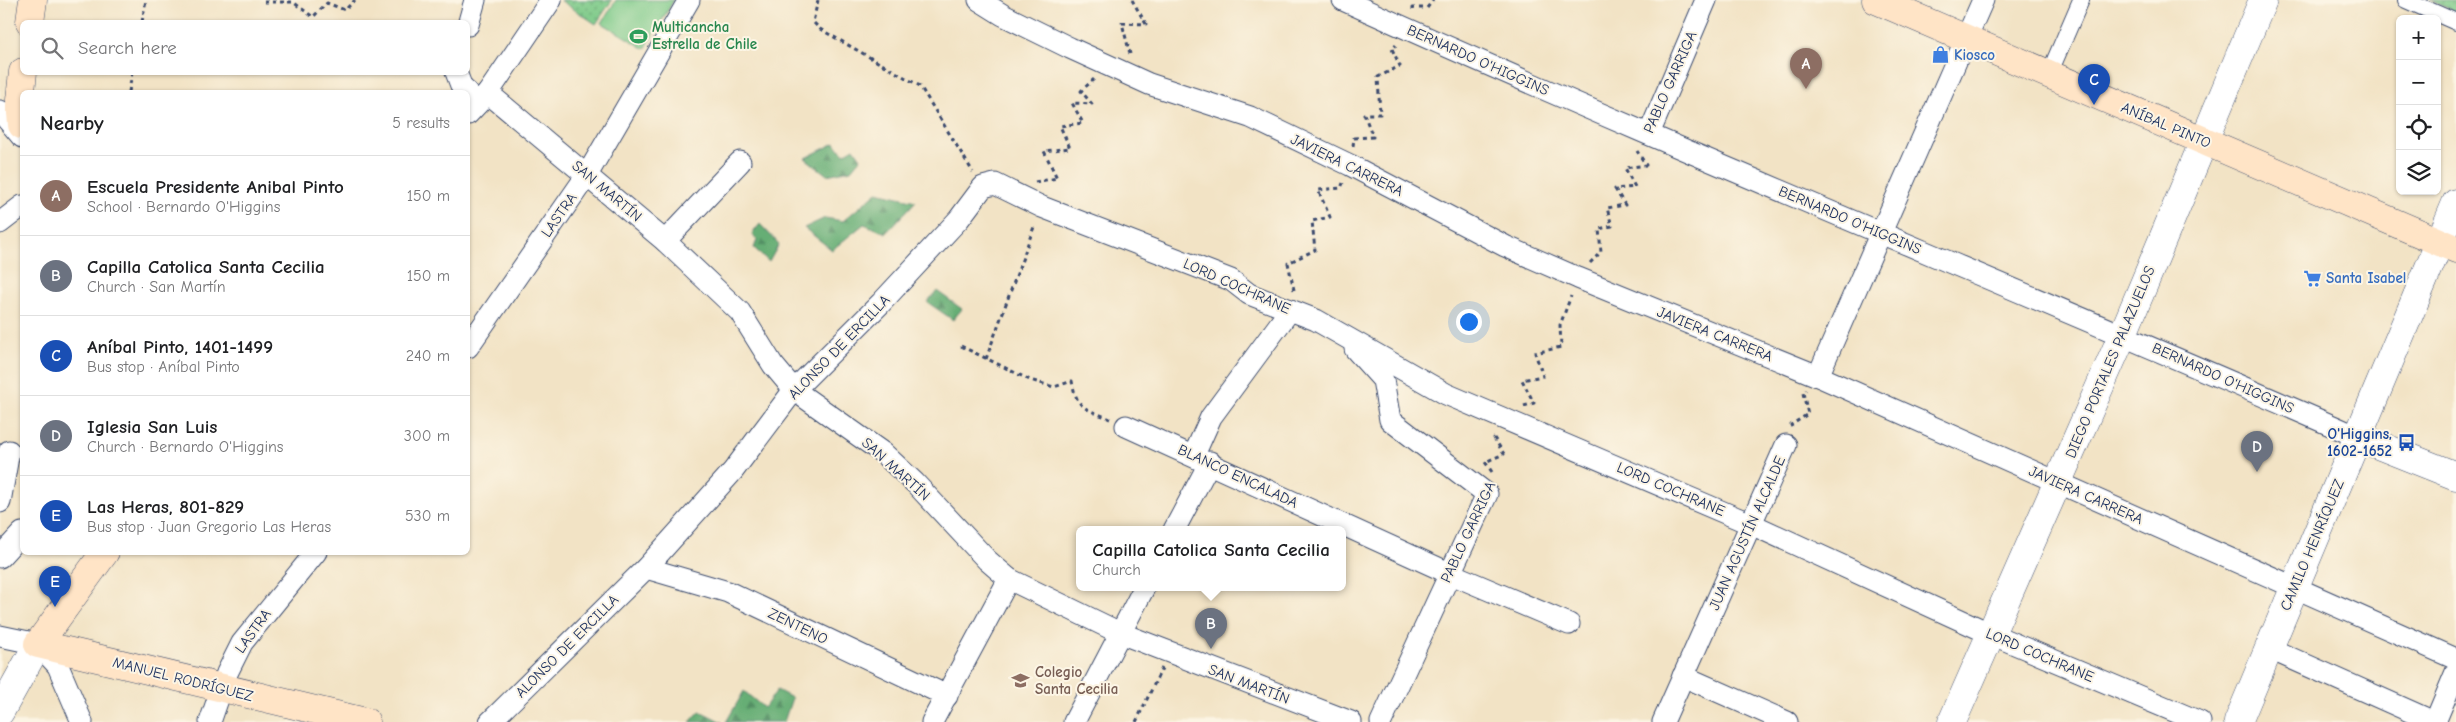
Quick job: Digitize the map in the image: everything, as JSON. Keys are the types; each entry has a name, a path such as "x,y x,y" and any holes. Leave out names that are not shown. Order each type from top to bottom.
{"main road":[{"path":"30,20 33,0"},
{"name":"ANÍBAL PINTO","path":"1876,0 2448,246"},
{"path":"21,90 23,75"},
{"path":"38,644 103,555"},
{"name":"MANUEL RODRÍGUEZ","path":"38,644 220,689 366,722"}],"street":[{"path":"469,20 475,0"},
{"path":"474,99 551,0"},
{"name":"LASTRA","path":"470,344 587,175 689,0"},
{"name":"JAVIERA CARRERA","path":"979,0 1003,15 1149,84 1250,117 1350,165 1505,246 1578,278 1818,376 2456,659"},
{"name":"BERNARDO O'HIGGINS","path":"1343,0 1649,134 2123,334 2358,437"},
{"name":"PABLO GARRIGA","path":"1649,134 1706,0"},
{"path":"1818,376 1983,0"},
{"path":"2049,74 2081,0"},
{"name":"DIEGO PORTALES PALAZUELOS","path":"1952,722 2123,334 2263,0"},
{"path":"2406,0 2456,22"},
{"path":"457,75 464,90"},
{"name":"SAN MARTÍN","path":"474,99 587,175 665,240 740,312 773,365 794,390 883,453 915,483 987,560 1009,579 1120,633 1351,722"},
{"path":"0,111 20,135"},
{"path":"665,240 740,162"},
{"path":"983,187 995,184 1042,207"},
{"name":"ALONSO DE ERCILLA","path":"490,722 646,568 733,471 794,390 881,303 958,219 983,187"},
{"name":"CAMILO HENRÍQUEZ","path":"2238,722 2358,437 2448,246 2456,203"},
{"name":"LORD COCHRANE","path":"1042,207 1231,280 1249,294 1316,320 1446,394 1751,524 1991,634 2200,722"},
{"path":"0,223 20,208"},
{"path":"1176,526 1202,459 1211,417 1290,310"},
{"path":"1344,336 1382,380 1390,420 1487,494"},
{"name":"BLANCO ENCALADA","path":"1126,426 1449,573 1569,624"},
{"path":"2358,437 2456,476"},
{"name":"JUAN AGUSTÍN ALCALDE","path":"1663,722 1786,445"},
{"path":"0,502 9,452"},
{"name":"PABLO GARRIGA","path":"1381,722 1487,494"},
{"path":"0,557 20,535"},
{"name":"LASTRA","path":"210,722 220,689 234,658 247,636 314,555"},
{"name":"ZENTENO","path":"646,568 728,592 947,696"},
{"path":"932,722 1009,579"},
{"path":"1074,722 1142,591"},
{"name":"MANUEL RODRÍGUEZ","path":"0,636 38,644"},
{"path":"0,712 38,644 58,666 82,722"},
{"path":"2268,648 2435,722 2456,672"},
{"path":"1683,676 1787,722"}],"path":[{"path":"142,20 146,0"},
{"path":"260,0 293,2 313,18 327,2 345,10 355,0"},
{"path":"818,0 813,22 820,29 920,86 983,187"},
{"path":"986,358 1044,202 1035,182 1057,178 1044,151 1070,148 1060,126 1084,123 1072,103 1092,104 1081,91 1108,66 1131,54 1122,22 1146,24 1132,0"},
{"path":"129,90 132,75"},
{"name":"PABLO GARRIGA","path":"1487,494 1495,478 1486,462 1504,454 1494,438 1513,421 1519,408 1534,402 1522,380 1543,376 1535,353 1561,347 1560,325 1578,278 1586,266 1600,252 1598,229 1612,226 1607,208 1625,205 1615,189 1635,187 1625,168 1646,166 1636,151 1649,134"},
{"path":"961,346 1030,380 1054,387 1072,382 1075,397 1080,405 1126,426"},
{"name":"JUAN AGUSTÍN ALCALDE","path":"1786,445 1796,437 1791,425 1808,414 1803,393 1818,376"},
{"path":"1136,722 1169,653"}],"green space":[{"path":"560,0 612,0 596,24"},
{"name":"Multicancha Estrella de Chile","path":"616,0 674,0 645,49 602,23"},
{"path":"2430,0 2456,0 2456,12"},
{"path":"835,143 844,154 854,148 861,158 851,170 827,175 805,158"},
{"path":"877,192 916,201 886,233 864,224 832,250 804,228 825,218 843,221"},
{"path":"760,224 779,244 769,262 754,248 757,240 752,234"},
{"path":"937,291 962,309 953,320 927,302"},
{"path":"777,690 792,698 784,722 726,722 744,691 764,708"},
{"path":"700,711 722,722 690,722"}],"place":[{"name":"Multicancha Estrella de Chile","path":"638,36"},
{"name":"Kiosco","path":"1940,55"},
{"name":"Escuela Presidente Anibal Pinto","path":"1806,89"},
{"name":"Aníbal Pinto, 1401-1499","path":"2094,105"},
{"name":"Santa Isabel","path":"2312,278"},
{"name":"O'Higgins, 1602-1652","path":"2406,443"},
{"name":"Iglesia San Luis","path":"2257,472"},
{"name":"Las Heras, 801-829","path":"55,607"},
{"name":"Capilla Catolica Santa Cecilia","path":"1211,649"},
{"name":"Colegio Santa Cecilia","path":"1021,681"}]}
